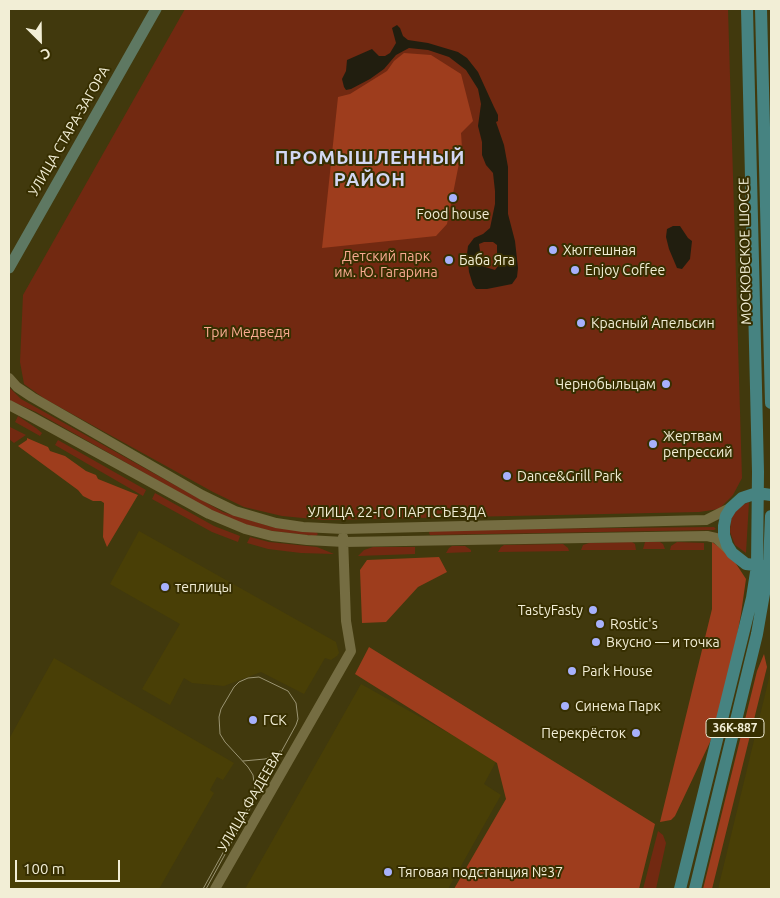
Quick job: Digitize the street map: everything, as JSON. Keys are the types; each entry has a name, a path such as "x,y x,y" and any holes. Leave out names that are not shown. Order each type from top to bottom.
{"main road":[{"name":"УЛИЦА СТАРА-ЗАГОРА","path":"9,268 156,9"},
{"name":"МОСКОВСКОЕ ШОССЕ","path":"747,9 765,494"},
{"name":"МОСКОВСКОЕ ШОССЕ","path":"688,889 746,652 765,565 765,434 754,9"},
{"name":"МОСКОВСКОЕ ШОССЕ","path":"761,9 771,403"},
{"path":"765,494 742,498 731,508 726,516 724,535 732,553 746,564 765,565"},
{"name":"МОСКОВСКОЕ ШОССЕ","path":"695,889 757,634 771,516"},
{"name":"МОСКОВСКОЕ ШОССЕ","path":"680,889 750,608 765,565"}],"street":[{"name":"УЛИЦА 22-ГО ПАРТСЪЕЗДА","path":"9,378 17,387 47,406 202,495 235,511 263,520 289,525 343,529 706,520 731,508"},
{"name":"УЛИЦА 22-ГО ПАРТСЪЕЗДА","path":"9,405 209,514 245,529 289,539 344,542 707,536 722,542 732,553"},
{"path":"426,526 426,540"},
{"path":"402,541 403,527"},
{"name":"УЛИЦА ФАДЕЕВА","path":"215,889 352,651 346,621 343,529"}],"shaded area":[{"path":"397,25 403,36 408,40 428,43 458,52 467,58 478,72 498,115 498,121 496,122 504,145 508,167 508,214 515,241 518,268 517,277 512,284 487,289 476,289 469,272 468,246 474,238 490,228 495,204 495,191 493,173 486,165 482,155 482,142 478,126 481,104 478,89 466,70 449,57 428,50 409,48 396,55 384,69 370,79 351,89 346,90 344,87 342,79 346,71 347,60 372,49 379,56 385,56 390,53 396,43 392,28","holes":["493,242 497,245 497,254 494,256 498,266 495,270 476,262 480,251 479,244"]},
{"path":"404,53 431,55 461,74 473,121 461,133 462,148 447,224 436,236 322,248 338,97 350,94 387,71 394,61"},
{"path":"673,226 680,226 692,241 690,259 682,269 677,268 666,237 667,229"},
{"path":"27,438 48,447 50,451 65,456 86,471 96,475 98,479 138,495 107,547 103,537 104,503 93,501 83,496 78,490 18,446"},
{"path":"139,531 336,642 339,653 331,660 325,658 304,694 261,672 224,686 192,683 184,678 170,705 142,689 180,624 110,584"},
{"path":"712,542 731,556 746,579 733,658 711,740 675,816 671,820 660,822 712,609"},
{"path":"439,557 447,572 418,587 386,622 362,623 360,570 367,560"},
{"path":"369,647 655,824 639,889 454,889 506,799 497,763 355,674"},
{"path":"764,654 767,667 712,889 703,889 757,671"},
{"path":"54,658 234,763 223,780 217,777 210,790 214,793 159,889 9,889 9,739"},
{"path":"771,670 771,889 718,889"},
{"path":"361,684 497,760 484,784 501,795 448,889 245,889"}],"green space":[{"name":"Детский парк им. Ю. Гагарина","path":"185,9 728,9 742,478 733,495 719,509 699,512 324,520 282,516 244,507 213,492 45,399 24,384 20,362 23,295"},
{"path":"9,387 21,399 223,512 272,527 316,532 318,534 316,536 272,531 253,527 221,516 36,412 9,400"},
{"path":"18,416 42,433 40,436 15,422"},
{"path":"9,427 26,435 14,443 9,439"},
{"path":"58,440 146,490 143,496 55,445"},
{"path":"155,493 214,526 240,536 238,542 212,532 152,499"},
{"path":"749,502 746,553 735,545 730,532 733,514 742,505"},
{"path":"714,527 716,529 714,530 430,535 429,533 430,530"},
{"path":"250,537 269,542 317,547 334,554 268,549 247,543"},
{"path":"632,542 635,544 636,550 581,550 583,545 589,543"},
{"path":"645,542 660,542 665,549 643,549"},
{"path":"677,542 704,543 704,550 670,550 671,546"},
{"path":"563,544 569,551 498,552 504,545"},
{"path":"452,546 465,546 471,552 446,553"},
{"path":"373,547 415,547 415,554 358,556 364,550"},
{"path":"658,831 663,835 666,843 656,889 643,889"}],"tram line":[{"path":"203,889 251,802 255,790 253,775 220,734 219,717 221,709 239,682 248,678 259,677 288,691 296,703 298,719 206,889"},
{"path":"243,761 265,759 274,756 280,751"}],"place":[{"name":"Food house","path":"453,198"},
{"name":"Хюггешная","path":"553,250"},
{"name":"Баба Яга","path":"449,260"},
{"name":"Enjoy Coffee","path":"575,270"},
{"name":"Красный Апельсин","path":"581,323"},
{"name":"Чернобыльцам","path":"666,384"},
{"name":"Жертвам репрессий","path":"653,444"},
{"name":"Dance&Grill Park","path":"507,476"},
{"name":"теплицы","path":"165,587"},
{"name":"TastyFasty","path":"593,610"},
{"name":"Rostic's","path":"600,624"},
{"name":"Вкусно — и точка","path":"596,642"},
{"name":"Park House","path":"572,671"},
{"name":"Синема Парк","path":"565,706"},
{"name":"ГСК","path":"253,720"},
{"name":"Перекрёсток","path":"636,733"},
{"name":"Тяговая подстанция №37","path":"388,872"}],"district":[{"name":"ПРОМЫШЛЕННЫЙ РАЙОН","path":"370,169"}],"park label":[{"name":"Три Медведя","path":"247,332"}]}
